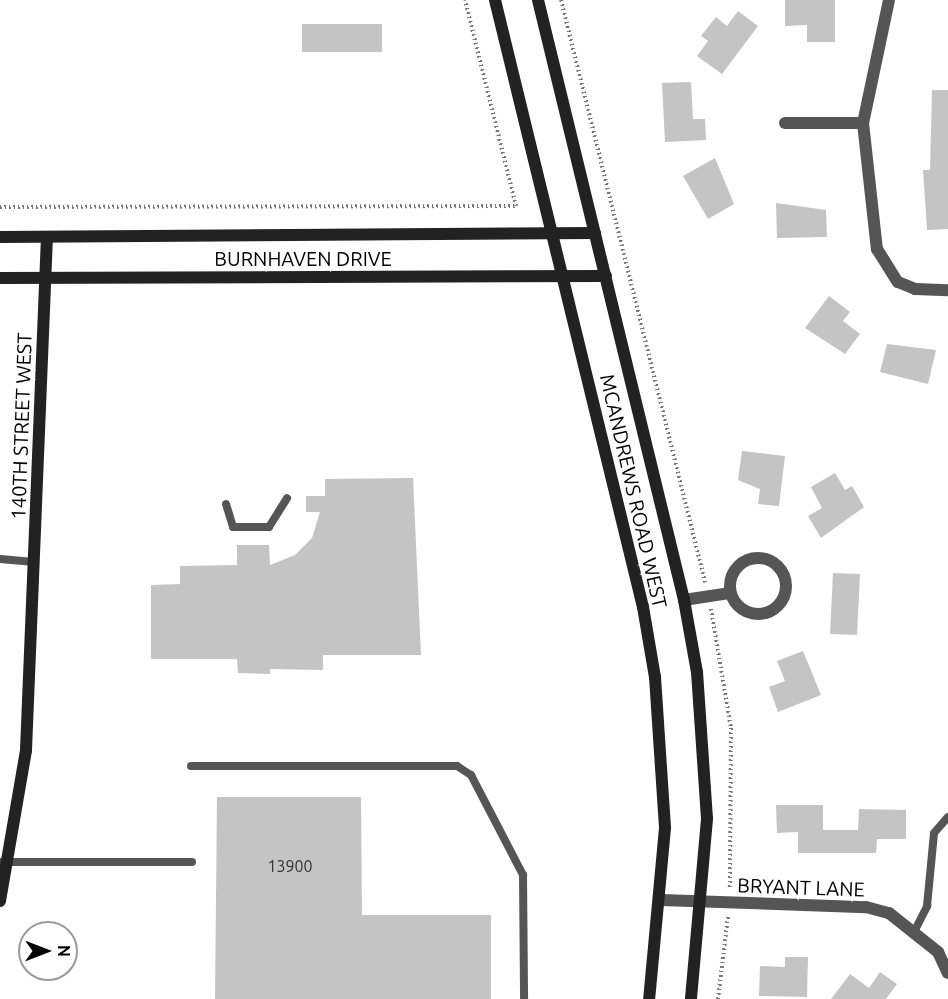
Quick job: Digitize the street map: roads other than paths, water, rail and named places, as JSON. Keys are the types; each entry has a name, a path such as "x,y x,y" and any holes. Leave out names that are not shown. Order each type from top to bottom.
{"main road":[{"name":"MCANDREWS ROAD WEST","path":"495,0 563,277 655,677 663,764 661,900 649,999"},
{"name":"MCANDREWS ROAD WEST","path":"538,0 684,600 706,751 704,903 691,999"},
{"name":"BURNHAVEN DRIVE","path":"0,237 595,233"},
{"name":"140TH STREET WEST","path":"0,902 4,863 27,750 47,237"},
{"name":"BURNHAVEN DRIVE","path":"0,278 606,276"}],"street":[{"path":"889,0 863,123 877,249 884,268 915,289 948,290"},
{"path":"785,123 863,123"},
{"path":"750,558 775,563 786,580 783,600 769,613 749,614 730,593 731,575 750,558"},
{"path":"684,600 730,593"},
{"name":"BRYANT LANE","path":"661,900 866,907 889,913 915,930 938,952 948,974"}],"lane":[{"path":"226,504 233,527 269,527 287,498"},
{"path":"0,559 34,562"},
{"path":"191,766 457,766 471,775 523,875 524,999"},
{"path":"915,930 927,906 934,833 948,817"},
{"path":"4,863 192,862"}]}
